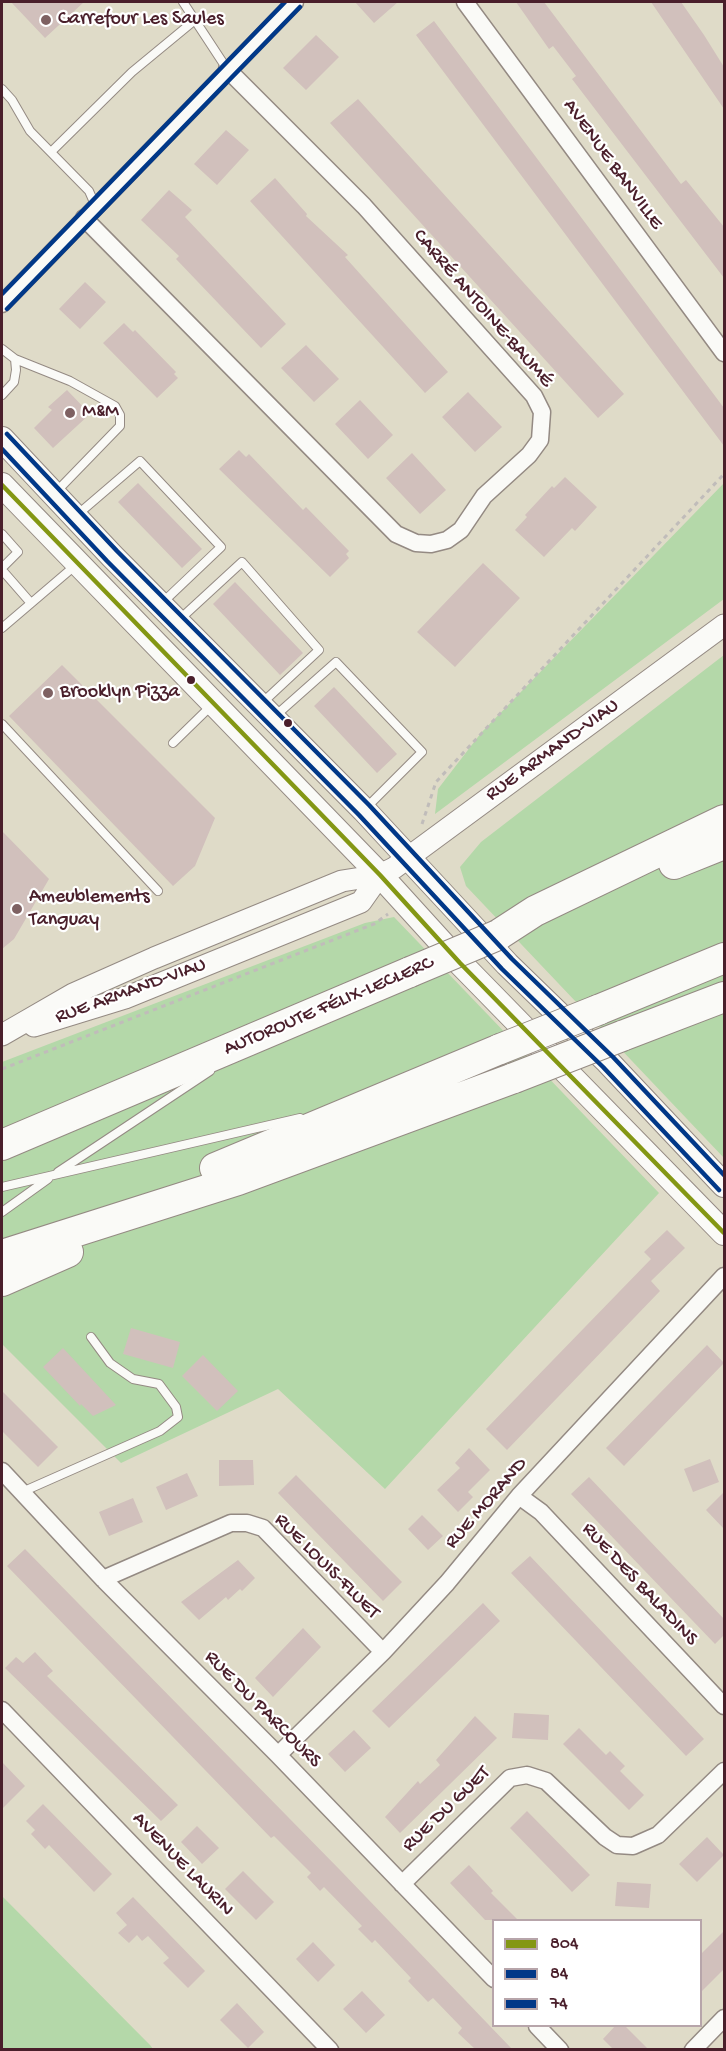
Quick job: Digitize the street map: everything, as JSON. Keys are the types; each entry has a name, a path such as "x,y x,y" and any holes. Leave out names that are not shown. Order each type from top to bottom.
{"highway":[{"path":"498,935 535,911 724,820"},
{"name":"AUTOROUTE FÉLIX-LECLERC","path":"2,1145 498,935 724,844"},
{"path":"2,1255 724,958"},
{"path":"2,1255 238,1180 514,1078 724,997"},
{"path":"2,1281 238,1180"}],"main road":[{"path":"2,439 74,517 364,810 507,964 608,1062 724,1185"},
{"path":"2,485 724,1233"}],"street":[{"path":"4,298 295,2"},
{"name":"AVENUE BANVILLE","path":"465,2 724,353"},
{"name":"CARRÉ ANTOINE-BAUMÉ","path":"90,213 396,534 416,543 431,544 447,540 461,530 484,496 529,455 540,440 542,412 534,396 364,206 227,69"},
{"name":"RUE ARMAND-VIAU","path":"2,1035 74,994 154,958 342,881 380,875 724,626"},
{"name":"RUE MORAND","path":"278,1755 383,1652 447,1583 519,1496 724,1276"},
{"name":"RUE DU PARCOURS","path":"2,1471 103,1579 278,1755 492,1977"},
{"name":"RUE DES BALADINS","path":"519,1496 541,1512 724,1706"},
{"name":"RUE LOUIS-FLUET","path":"103,1579 231,1523 247,1523 263,1528 383,1652"},
{"name":"AVENUE LAURIN","path":"2,1710 330,2049"},
{"name":"RUE DU GUET","path":"402,1884 510,1778 527,1775 546,1781 605,1837 617,1845 633,1846 658,1835 724,1771"},
{"path":"693,2049 724,2018"},
{"path":"539,2027 560,2049"}],"lane":[{"path":"183,2 227,69"},
{"path":"51,152 132,72 195,20"},
{"path":"2,89 12,100 30,131 89,191 90,213"},
{"path":"2,349 15,359 70,381 115,406 120,414 120,426 54,495"},
{"path":"2,395 14,382 15,359"},
{"path":"74,517 140,461 221,548 169,613"},
{"path":"2,534 18,552 3,564 30,602"},
{"path":"169,613 242,562 319,650 267,711"},
{"path":"2,628 77,564"},
{"path":"267,711 336,662 422,752 364,810"},
{"path":"173,742 212,704"},
{"path":"2,724 158,891"},
{"path":"225,1061 263,1036"},
{"path":"2,1212 52,1176 215,1068"},
{"path":"316,1114 385,1098"},
{"path":"2,1187 305,1117"},
{"path":"22,1493 160,1431 178,1417 176,1407 159,1384 133,1379 110,1363 91,1337"}],"path":[{"path":"406,855 423,822 436,782 724,474"},
{"path":"2,1069 374,924 404,902"}],"green space":[{"path":"724,483 724,599 435,814 438,789 481,733"},
{"path":"724,655 724,1158 466,886 460,867 481,842"},
{"path":"394,917 659,1193 385,1489 278,1389 121,1463 2,1344 2,1062 365,923"},
{"path":"2,1896 150,2045 153,2049 2,2049"}],"building":[{"name":"Carrefour Les Saules","path":"11,2 84,2 45,38"},
{"path":"355,2 398,2 374,23"},
{"path":"516,2 544,2 681,184 686,180 724,227 724,278 572,79 576,76 553,46 549,49"},
{"path":"651,2 681,2 704,35 724,67 724,109"},
{"path":"434,21 724,408 724,446 416,35"},
{"path":"316,35 339,57 306,90 283,68"},
{"path":"358,99 624,394 598,418 330,123"},
{"path":"226,130 249,150 217,185 194,164"},
{"path":"275,178 307,214 306,216 348,255 345,257 448,372 425,393 250,201"},
{"path":"169,190 192,210 185,217 286,324 261,348 176,259 179,256 141,220"},
{"path":"85,282 106,302 80,329 59,309"},
{"path":"124,323 133,332 135,330 176,372 174,374 178,378 157,398 103,343"},
{"path":"306,345 339,379 314,402 281,368"},
{"path":"67,390 90,414 53,448 34,428 52,410 48,407"},
{"path":"468,392 502,427 475,452 442,417"},
{"path":"360,400 393,435 368,459 335,424"},
{"path":"239,450 246,457 249,454 303,510 306,507 349,551 346,554 349,558 330,577 219,469"},
{"path":"412,453 446,490 420,514 386,478"},
{"path":"565,477 597,507 575,531 572,528 544,557 515,530 527,517 525,515 552,486 554,488"},
{"path":"138,483 202,549 182,568 118,502"},
{"path":"483,563 520,598 455,667 417,632"},
{"path":"235,582 303,653 280,675 213,604"},
{"path":"62,665 215,818 195,866 173,886 9,716"},
{"path":"334,687 397,754 377,773 314,706"},
{"name":"Ameublements Tanguay","path":"2,831 49,879 14,939 2,949"},
{"path":"667,1230 685,1248 651,1281 660,1291 507,1450 486,1429 651,1259 644,1252"},
{"path":"131,1328 180,1342 173,1368 123,1354"},
{"path":"707,1345 724,1363 624,1466 606,1448"},
{"path":"63,1348 116,1405 93,1416 81,1404 80,1406 43,1367"},
{"path":"203,1355 238,1391 217,1411 182,1376"},
{"path":"2,1391 58,1447 38,1467 2,1431"},
{"path":"469,1448 490,1470 468,1492 473,1497 458,1512 437,1490 460,1468 455,1463"},
{"path":"710,1459 719,1482 693,1492 684,1469"},
{"path":"219,1460 253,1460 254,1485 219,1486"},
{"path":"187,1473 198,1496 166,1510 156,1487"},
{"path":"296,1475 402,1582 383,1601 278,1493"},
{"path":"589,1477 724,1619 724,1635 715,1644 571,1494"},
{"path":"724,1492 724,1529 706,1510"},
{"path":"133,1498 143,1522 109,1536 99,1512"},
{"path":"422,1515 443,1536 428,1550 408,1529"},
{"path":"25,1549 512,2049 475,2049 458,2033 462,2028 433,1998 428,2002 408,1981 411,1978 375,1940 372,1943 358,1929 362,1926 324,1887 320,1891 307,1877 311,1873 274,1836 271,1838 7,1566"},
{"path":"530,1556 704,1739 686,1756 511,1573"},
{"path":"238,1560 255,1578 242,1591 240,1589 228,1600 226,1597 199,1620 181,1602"},
{"path":"483,1603 500,1621 389,1728 372,1711"},
{"path":"303,1628 321,1647 273,1697 255,1678"},
{"path":"35,1652 53,1671 47,1676 178,1805 161,1821 5,1668 16,1657 23,1663"},
{"path":"514,1713 549,1715 548,1740 512,1738"},
{"path":"475,1716 497,1738 400,1833 385,1817 418,1781 420,1784 440,1765 436,1760"},
{"path":"579,1728 606,1755 610,1751 625,1766 620,1771 644,1795 629,1810 563,1744"},
{"path":"354,1730 371,1748 345,1772 328,1754"},
{"path":"2,1762 25,1786 2,1809"},
{"path":"43,1804 112,1874 94,1892 49,1845 45,1849 31,1834 35,1830 26,1821"},
{"path":"527,1811 590,1875 572,1892 510,1828"},
{"path":"197,1826 219,1848 202,1864 181,1842"},
{"path":"707,1837 724,1855 697,1882 679,1864"},
{"path":"469,1865 493,1891 491,1893 517,1919 485,1920 450,1883"},
{"path":"243,1871 274,1902 256,1920 225,1889"},
{"path":"617,1882 651,1884 649,1908 615,1906"},
{"path":"133,1897 205,1971 188,1988 163,1963 169,1958 148,1936 142,1941 137,1935 129,1943 118,1933 127,1925 116,1913"},
{"path":"724,1931 724,1969 702,1991 702,1953"},
{"path":"313,1942 335,1965 318,1982 296,1959"},
{"path":"362,1991 385,2015 366,2033 343,2009"},
{"path":"237,2003 264,2032 248,2048 220,2020"},
{"path":"614,2027 626,2027 648,2049 613,2049 603,2039"}],"transit line":[{"name":"74","path":"2,294 285,2"},
{"name":"84","path":"7,309 300,7"},
{"name":"74","path":"7,434 117,551 369,805 512,959 613,1057 724,1175"},
{"name":"84","path":"2,449 107,561 359,815 502,969 603,1067 719,1190"},
{"name":"804","path":"2,485 380,875 460,963 724,1233"}],"place":[{"name":"Carrefour Les Saules","path":"46,20"},
{"name":"M&M","path":"70,413"},
{"name":"Brooklyn Pizza","path":"48,693"},
{"name":"Ameublements Tanguay","path":"17,909"}]}
